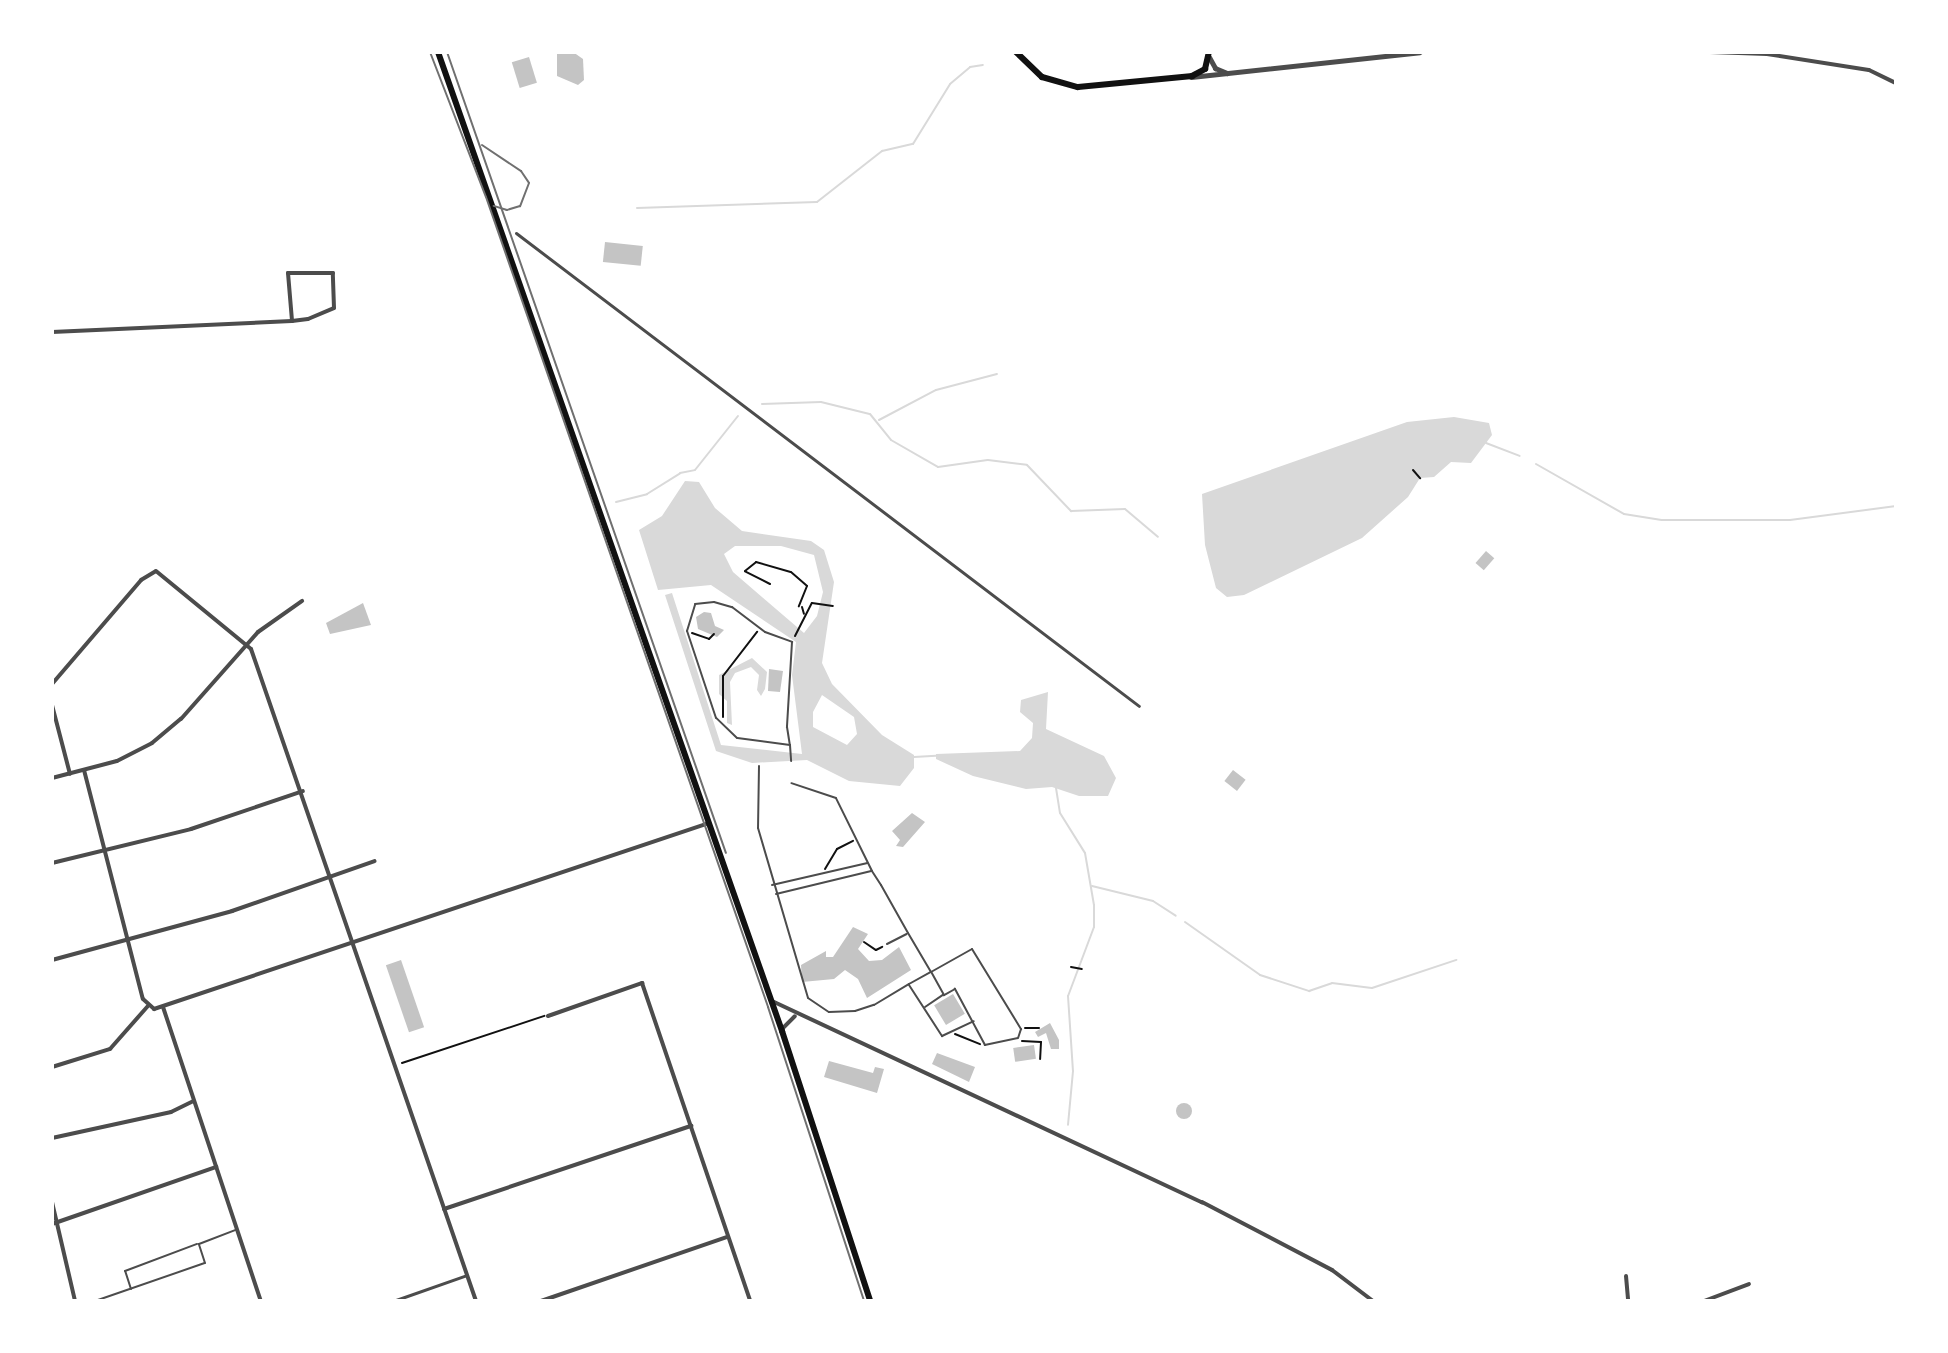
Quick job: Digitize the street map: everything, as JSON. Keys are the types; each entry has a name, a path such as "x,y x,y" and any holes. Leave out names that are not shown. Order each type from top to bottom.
{"main road":[{"path":"440,52 782,1031 870,1301"},
{"path":"1016,52 1042,77 1071,87 1188,77 1203,71 1209,54"}],"street":[{"path":"1188,77 1420,52"},
{"path":"1710,52 1767,54 1869,70 1896,83"},
{"path":"1209,54 1215,68 1228,73"},
{"path":"516,233 1139,706"},
{"path":"52,332 292,321 333,311 335,280 330,271 288,273 292,321"},
{"path":"52,684 151,572 162,572 246,644 257,661 303,791 476,1301"},
{"path":"52,778 125,758 162,736 246,644 302,601"},
{"path":"52,705 70,774"},
{"path":"84,770 147,1007"},
{"path":"52,863 207,825 303,791"},
{"path":"52,1067 110,1049 147,1007 163,1007 709,823"},
{"path":"52,959 128,940 375,861"},
{"path":"548,1016 642,983 750,1301"},
{"path":"770,1000 797,1016 1202,1202 1332,1270 1373,1301"},
{"path":"163,1007 261,1301"},
{"path":"782,1031 797,1016"},
{"path":"52,1138 171,1112 194,1101"},
{"path":"444,1209 691,1126"},
{"path":"54,1224 216,1167"},
{"path":"52,1202 54,1224 75,1301"},
{"path":"541,1301 728,1237"},
{"path":"393,1301 467,1275"},
{"path":"1626,1276 1628,1301"},
{"path":"1704,1301 1749,1284"}],"lane":[{"path":"790,745 737,738 722,723 702,687 687,631 695,604 703,602 732,607 761,628 793,641 791,761"},
{"path":"759,766 758,828 771,885 792,938 801,986 819,1008 841,1013 874,1005 972,949 1021,1029 1018,1038 985,1045 975,1020 955,989 923,1008"},
{"path":"791,783 832,794 872,871 944,995"},
{"path":"771,885 869,863"},
{"path":"775,894 872,871"},
{"path":"887,944 908,933"},
{"path":"909,984 942,1036 954,1033 975,1020"},
{"path":"131,1289 125,1271 237,1230"},
{"path":"95,1301 205,1263 199,1244"}],"path":[{"path":"1413,470 1420,478"},
{"path":"770,584 745,571 756,562 791,572 807,586 801,606 805,614"},
{"path":"793,641 805,614 818,601 833,606"},
{"path":"722,723 725,701 722,680 761,628"},
{"path":"687,631 709,639 714,634"},
{"path":"824,872 837,849 855,840"},
{"path":"864,942 876,950 887,944"},
{"path":"1071,967 1082,969"},
{"path":"401,1064 548,1016"},
{"path":"1021,1029 1039,1028"},
{"path":"954,1033 985,1045"},
{"path":"1018,1038 1041,1042 1040,1059"}],"shaded area":[{"path":"1454,417 1489,423 1492,435 1471,463 1451,462 1434,477 1420,478 1408,497 1362,538 1244,595 1227,597 1216,588 1205,545 1202,494 1407,422"},
{"path":"685,481 699,482 715,508 742,531 811,541 824,550 834,582 822,663 832,684 882,735 914,755 914,768 900,786 849,781 807,760 752,763 716,751 665,595 672,593 721,745 802,754 792,675 796,642 711,585 658,590 639,530 662,516","holes":["735,546 781,546 814,555 823,592 817,616 804,633 733,572 724,554","822,695 854,717 857,734 847,745 813,727 813,712"]},
{"path":"752,658 767,672 765,689 761,696 757,690 759,675 751,667 735,673 730,682 732,725 727,723 727,701 719,694 719,675"},
{"path":"1048,692 1046,729 1104,756 1116,778 1108,796 1079,796 1052,787 1026,789 973,776 936,759 936,754 1020,751 1032,738 1033,723 1020,712 1021,700"}],"building":[{"path":"557,52 573,52 583,59 584,80 578,85 557,76"},
{"path":"529,57 537,83 520,88 512,62"},
{"path":"605,242 643,246 641,266 603,262"},
{"path":"1486,551 1494,558 1484,570 1476,563"},
{"path":"363,603 371,625 330,634 326,623"},
{"path":"704,612 711,613 715,626 724,630 717,637 698,629 696,617"},
{"path":"769,669 783,671 780,692 768,691"},
{"path":"1233,770 1246,780 1237,791 1224,781"},
{"path":"912,813 925,822 903,847 896,846 900,840 892,831"},
{"path":"853,927 868,934 858,949 869,961 882,960 899,947 911,970 867,998 858,979 845,970 834,979 802,982 801,965 826,951 826,957 833,957"},
{"path":"401,960 424,1027 409,1032 386,965"},
{"path":"953,994 965,1014 946,1025 934,1005"},
{"path":"1050,1023 1059,1040 1059,1049 1051,1049 1046,1033 1038,1037 1035,1032"},
{"path":"1034,1045 1036,1059 1015,1062 1013,1048"},
{"path":"937,1053 975,1067 969,1082 932,1064"},
{"path":"829,1061 873,1073 875,1067 884,1069 877,1093 824,1077"},
{"path":"1184,1103 1192,1111 1184,1119 1176,1111"}],"waterway":[{"path":"637,208 817,202 882,151 913,144 950,84 970,67 983,65"},
{"path":"879,420 936,390 997,374"},
{"path":"762,404 821,402 870,414 891,440 938,467 988,460 1027,465 1071,511 1125,509 1158,537"},
{"path":"616,502 647,494 680,473 695,470 738,416"},
{"path":"1486,443 1520,456"},
{"path":"1536,464 1624,514 1662,520 1790,520 1896,506"},
{"path":"914,757 936,756"},
{"path":"1056,788 1060,813 1085,853 1094,905 1094,927 1068,996 1073,1071 1068,1125"},
{"path":"1092,886 1153,901 1176,916"},
{"path":"1185,922 1260,975 1309,991 1332,983 1372,988 1456,960"}],"tram line":[{"path":"430,52 486,197 768,1007 864,1301"},
{"path":"447,52 726,853"},
{"path":"482,145 521,171 529,183 520,206 507,210 494,206"}]}
